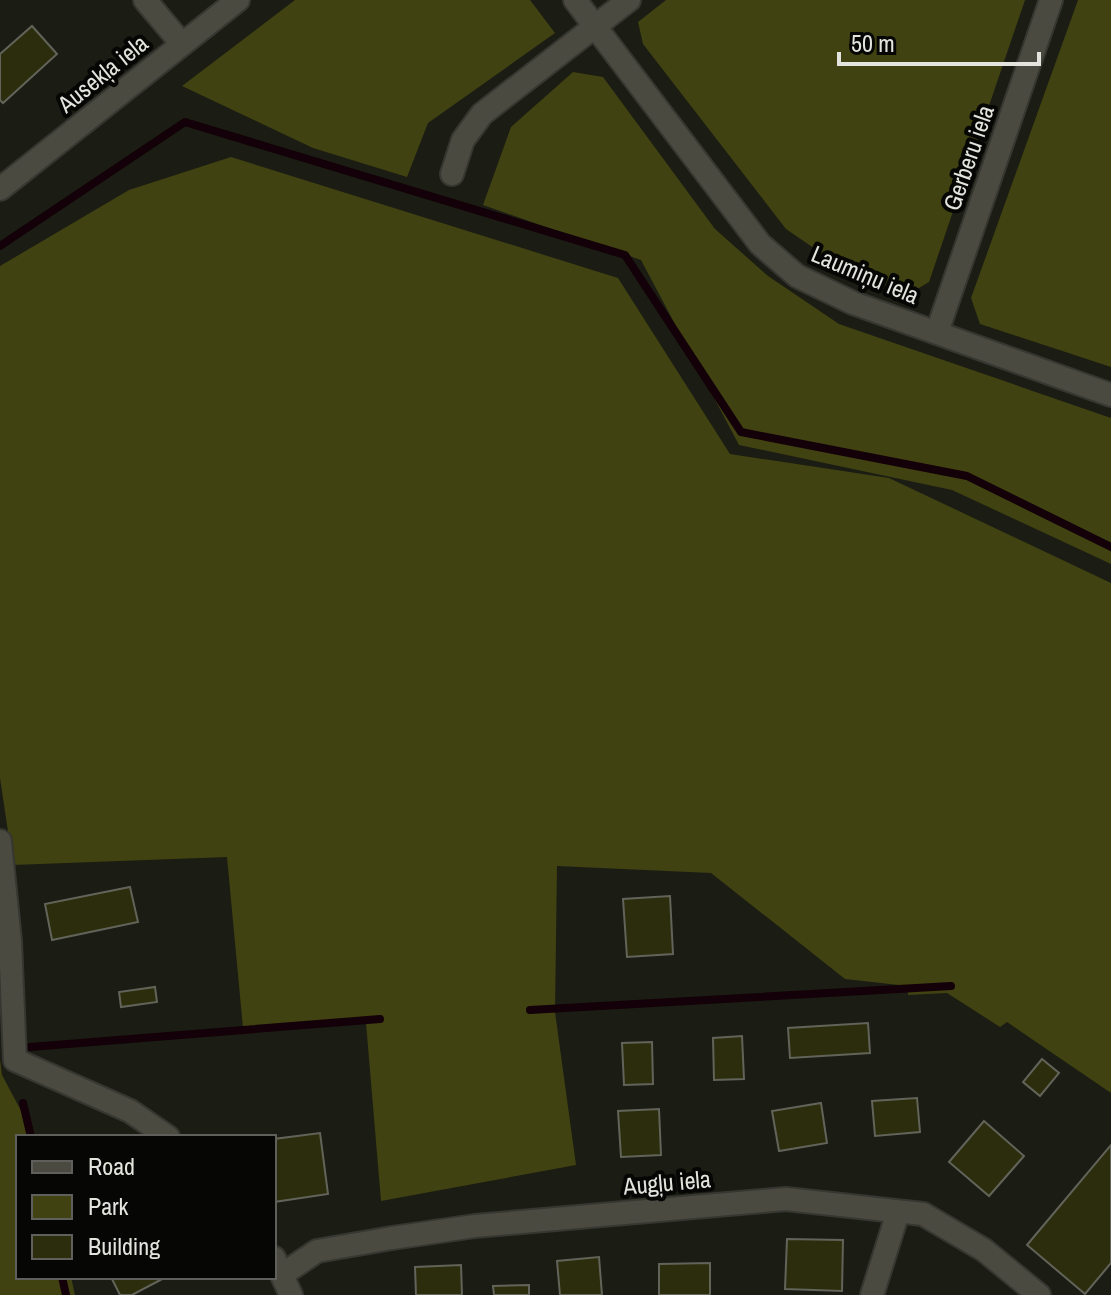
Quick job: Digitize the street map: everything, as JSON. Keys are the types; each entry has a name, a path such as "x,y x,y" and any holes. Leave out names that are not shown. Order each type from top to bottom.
{"street":[{"path":"145,0 182,44"},
{"name":"Ausekļa iela","path":"0,189 238,0"},
{"name":"Laumiņu iela","path":"575,0 760,244 797,276 853,303 1111,395"},
{"path":"452,174 463,140 482,114 629,0"},
{"name":"Gerberu iela","path":"937,332 1051,0"},
{"path":"0,841 10,941 15,1060 130,1111 165,1135"},
{"name":"Augļu iela","path":"283,1276 317,1251 475,1226 786,1199 923,1214 984,1250 1039,1295"},
{"path":"872,1295 898,1212"}],"green space":[{"path":"295,0 530,0 555,33 428,123 407,177 313,148 182,86"},
{"path":"666,0 1025,0 929,282 909,294 856,277 786,229 643,44 638,22"},
{"path":"1078,0 1111,0 1111,367 980,324 971,298"},
{"path":"573,72 603,77 715,229 768,276 839,324 1111,418 1111,564 952,490 739,445 641,260 483,205 511,127"},
{"path":"231,157 618,278 730,454 889,478 1111,583 1111,1093 1007,1022 1000,1027 947,993 908,995 908,986 845,979 711,873 557,866 555,1012 576,1165 381,1201 366,1023 243,1028 227,857 13,865 0,778 0,266 129,190"},
{"path":"0,1059 2,1075 34,1135 16,1135 16,1279 71,1279 75,1295 0,1295"}],"building":[{"path":"32,26 57,54 3,103 0,100 0,54"},
{"path":"130,887 138,922 52,940 45,904"},
{"path":"670,896 673,954 627,957 623,899"},
{"path":"155,987 157,1002 121,1007 119,992"},
{"path":"868,1023 870,1053 790,1058 788,1028"},
{"path":"742,1036 744,1079 714,1080 713,1038"},
{"path":"652,1042 653,1084 624,1085 622,1043"},
{"path":"1042,1059 1059,1073 1040,1096 1023,1082"},
{"path":"917,1098 920,1132 875,1136 872,1101"},
{"path":"821,1103 827,1143 779,1151 772,1111"},
{"path":"659,1109 661,1155 621,1157 618,1111"},
{"path":"984,1121 1024,1156 989,1196 949,1162"},
{"path":"320,1133 328,1194 276,1202 276,1139"},
{"path":"1111,1145 1111,1263 1085,1294 1027,1245"},
{"path":"787,1239 843,1240 842,1291 785,1289"},
{"path":"599,1257 602,1295 560,1295 557,1261"},
{"path":"710,1263 710,1295 659,1295 659,1264"},
{"path":"461,1265 462,1295 416,1295 415,1267"},
{"path":"112,1279 162,1279 132,1295 120,1295"},
{"path":"529,1285 529,1295 494,1295 493,1286"}],"waterway":[{"path":"0,246 185,122 625,255 741,432 967,476 1111,547"},
{"path":"530,1010 951,986"},
{"path":"30,1047 380,1019"},
{"path":"23,1103 31,1135"},
{"path":"62,1279 66,1295"}]}
